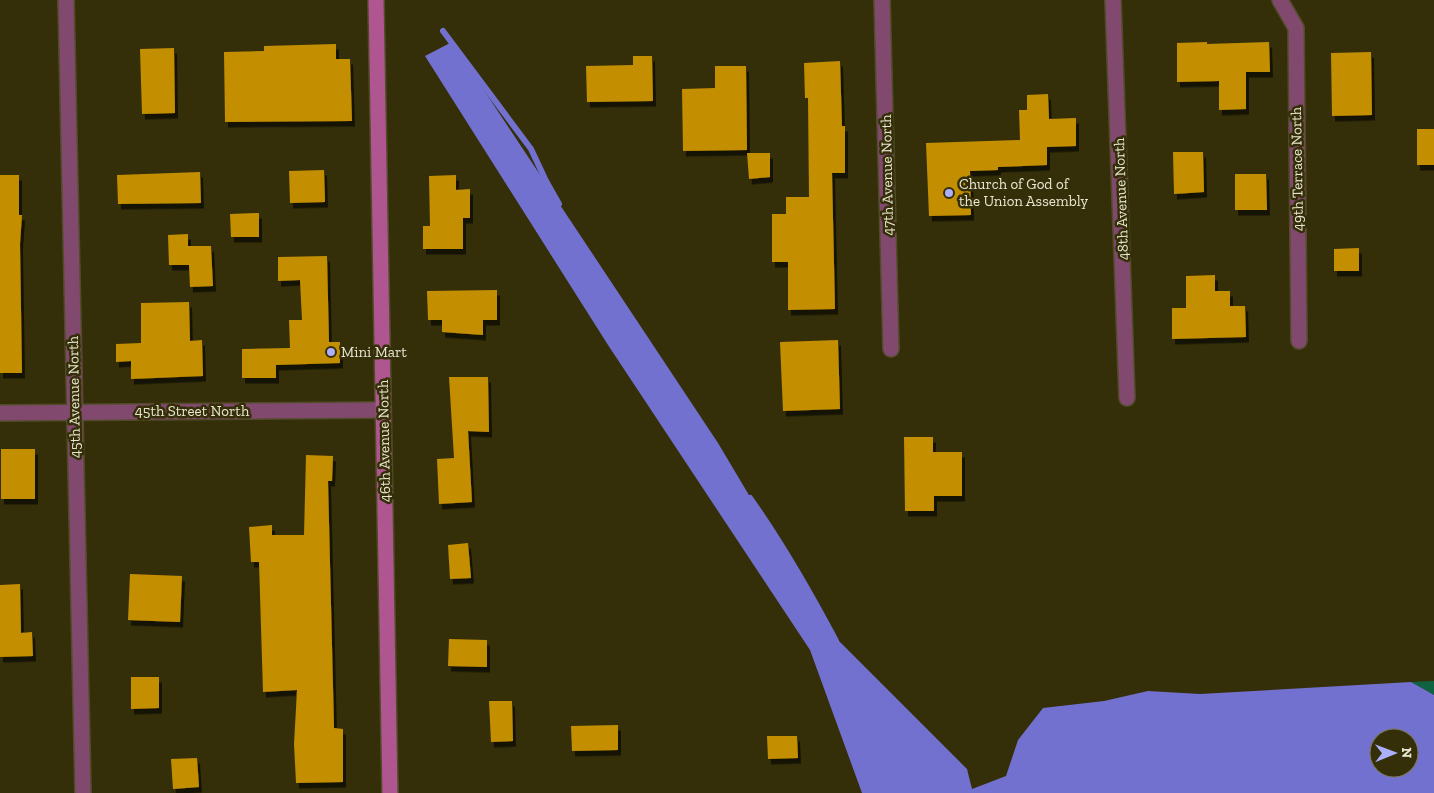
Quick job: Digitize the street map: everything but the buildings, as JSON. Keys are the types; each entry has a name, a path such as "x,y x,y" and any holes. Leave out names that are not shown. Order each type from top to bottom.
{"street":[{"name":"45th Avenue North","path":"66,0 83,793"},
{"name":"46th Avenue North","path":"376,0 390,793"},
{"name":"47th Avenue North","path":"882,0 891,349"},
{"name":"48th Avenue North","path":"1114,0 1127,398"},
{"name":"49th Terrace North","path":"1280,0 1296,28 1299,341"},
{"name":"45th Street North","path":"0,413 383,410"}],"green space":[{"path":"1434,681 1434,695 1411,682"}],"shaded area":[{"path":"452,42 718,443 831,633 967,769 972,789 1006,776 1018,740 1043,708 1104,701 1148,691 1200,694 1411,682 1434,695 1434,793 862,793 810,650 608,345 425,56"}],"waterway":[{"path":"443,31 531,149 559,204"},
{"path":"750,498 795,568 836,641"}],"place":[{"name":"Church of God of the Union Assembly","path":"949,193"},
{"name":"Mini Mart","path":"331,352"}]}
